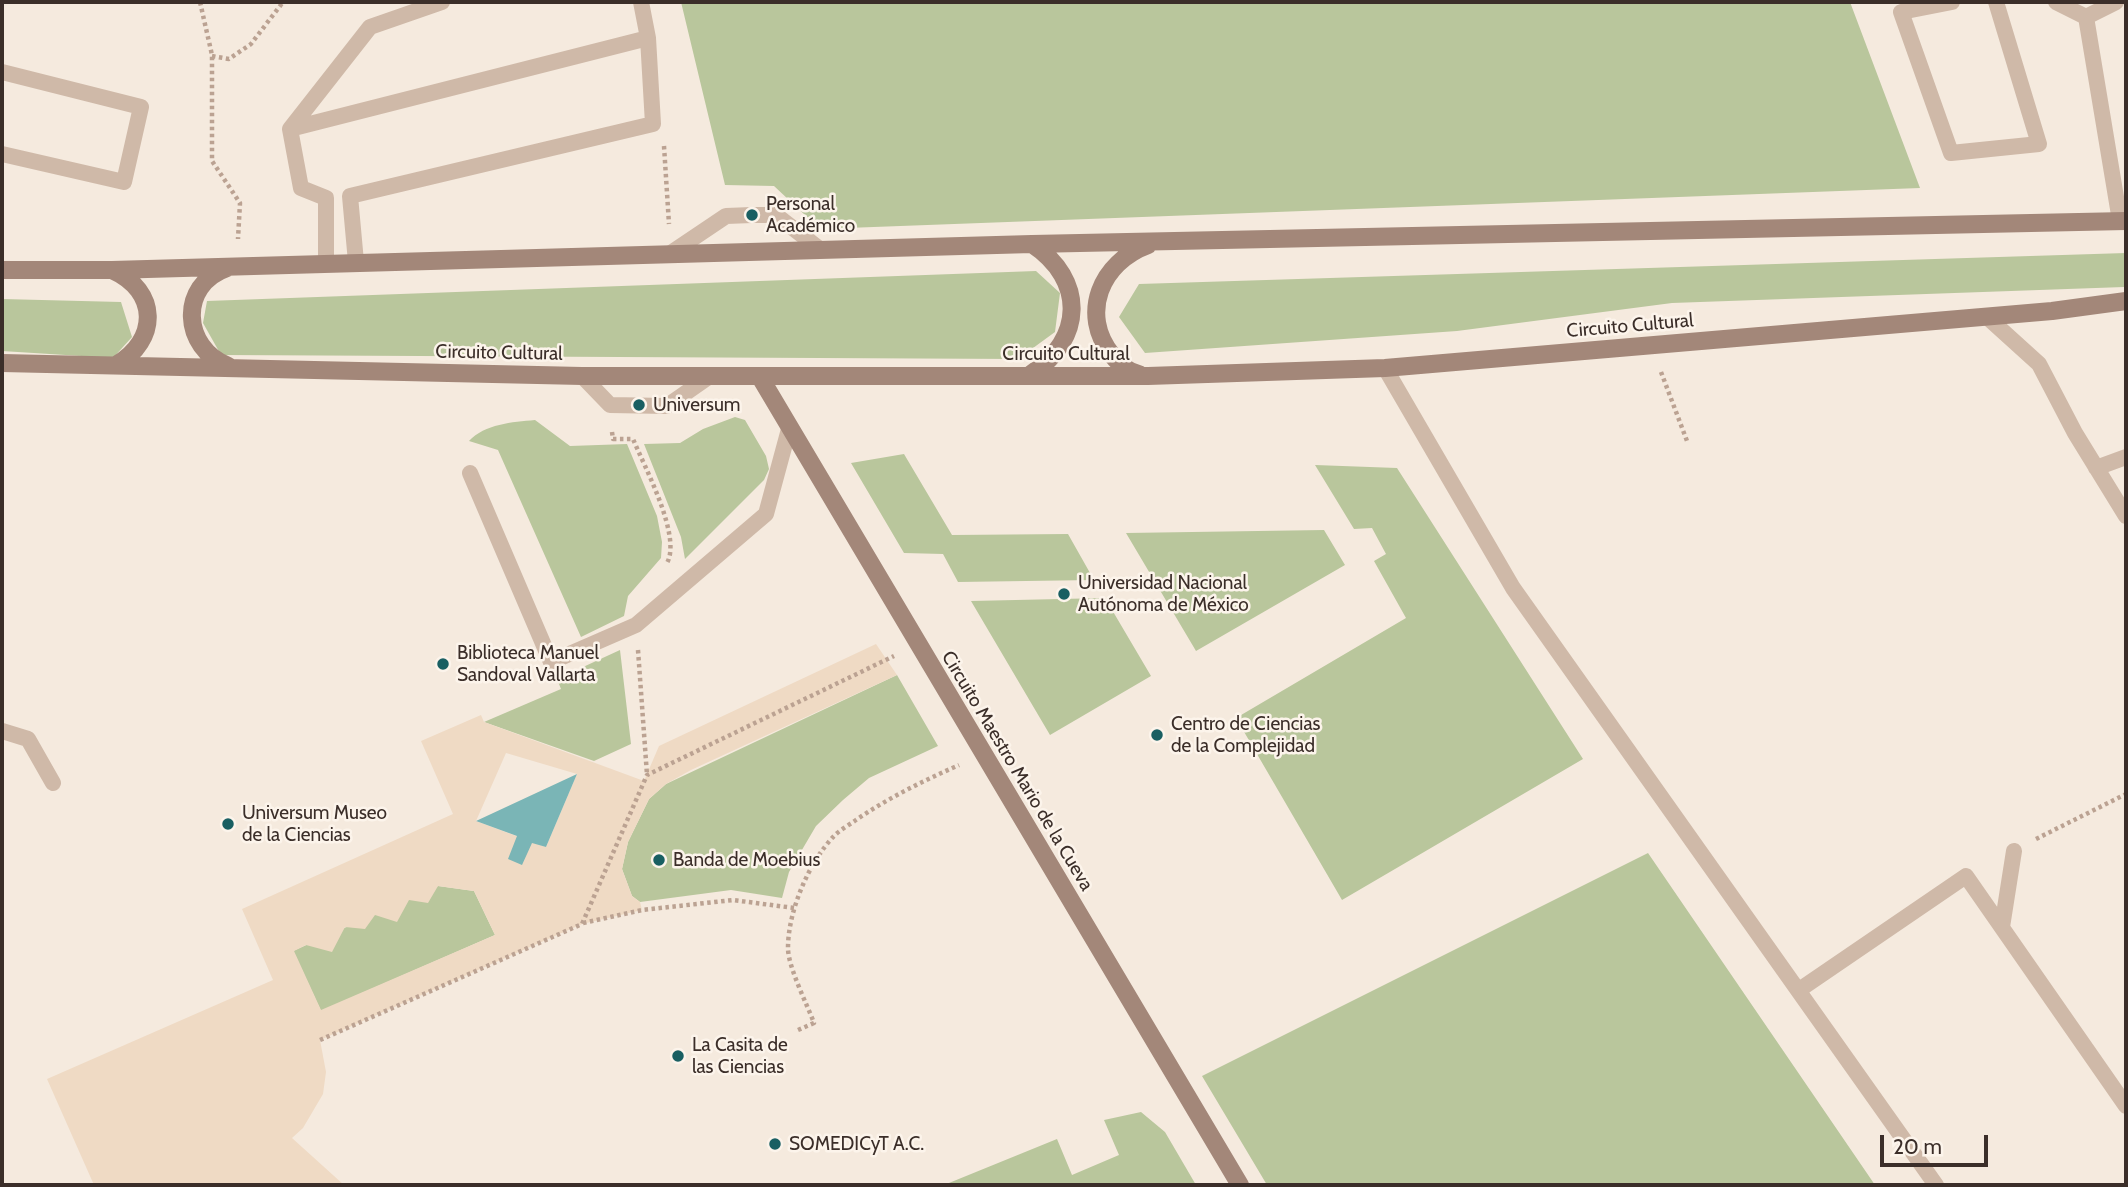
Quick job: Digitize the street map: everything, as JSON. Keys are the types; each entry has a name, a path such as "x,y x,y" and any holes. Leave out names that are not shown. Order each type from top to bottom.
{"street":[{"path":"2,270 112,270 1032,244 2123,221"},
{"path":"1148,376 1132,373 1117,362 1106,347 1099,330 1099,293 1106,276 1118,261 1133,250 1150,244 1169,242"},
{"path":"1031,374 1046,364 1058,351 1067,335 1072,317 1067,282 1059,267 1047,254 1032,244"},
{"path":"232,367 208,355 194,333 192,320 193,304 208,278 222,269 237,265"},
{"path":"112,270 134,284 142,294 148,319 139,347 129,358 116,365"},
{"name":"Circuito Cultural","path":"2,363 582,376 1148,376 1385,368 2052,311 2126,301"},
{"name":"Circuito Maestro Mario de la Cueva","path":"760,377 1240,1185"}],"lane":[{"path":"326,262 326,198 301,188 290,129 370,27 442,2"},
{"path":"356,262 350,196 653,124 648,38 641,2"},
{"path":"1952,2 1901,12 1951,153 2039,144 1996,2"},
{"path":"2056,2 2087,16"},
{"path":"2087,16 2116,2"},
{"path":"2087,16 2123,221"},
{"path":"290,129 648,38"},
{"path":"2,72 141,107 124,182 2,154"},
{"path":"671,253 726,216 752,215 776,215 821,250"},
{"path":"1986,316 2039,364 2096,468 2126,516"},
{"path":"1385,368 1513,588 1936,1185"},
{"path":"582,376 610,405 667,406 710,376"},
{"path":"470,473 551,662 636,625 766,514 789,429"},
{"path":"2096,468 2126,457"},
{"path":"2,731 28,739 53,783"},
{"path":"2001,927 2014,851"},
{"path":"1799,990 1966,876 2126,1107"}],"path":[{"path":"200,2 212,55 212,161 240,203 237,265"},
{"path":"212,55 229,59 251,44 283,2"},
{"path":"1650,345 1688,441"},
{"path":"610,405 613,439 633,439 665,517 670,539 670,558 664,568"},
{"path":"582,924 648,775 636,625"},
{"path":"648,775 917,644"},
{"path":"798,1030 814,1023 796,979 788,949 794,908 807,874 834,835 873,808 982,754"},
{"path":"2014,851 2126,794"},
{"path":"320,1040 582,924 642,910 733,900 794,908"}],"green space":[{"path":"681,2 1850,2 1920,188 820,229 774,186 725,185"},
{"path":"2126,253 2126,287 1672,303 1457,331 1145,353 1119,317 1139,284"},
{"path":"1036,271 1060,293 1055,332 1018,359 221,355 203,323 207,301"},
{"path":"2,299 121,302 132,337 113,358 2,351"},
{"path":"735,417 745,420 766,456 769,469 764,480 685,559 681,537 644,444 680,443 703,429"},
{"path":"535,420 570,446 627,444 657,516 662,542 661,558 628,596 624,616 581,637 498,450 469,441 491,427"},
{"path":"904,454 952,535 1068,534 1094,580 958,582 943,554 904,553 851,463"},
{"path":"1315,465 1397,468 1583,759 1342,900 1236,718 1406,618 1374,561 1386,554 1372,528 1354,529"},
{"path":"1324,530 1345,565 1196,651 1126,533"},
{"path":"1105,598 1151,676 1050,735 971,601"},
{"path":"620,650 631,744 594,761 484,722 561,689 557,679"},
{"path":"897,675 938,746 869,778 816,826 789,872 782,898 731,890 640,902 632,896 622,869 628,842 649,799 666,784"},
{"path":"1648,853 1875,1185 1267,1185 1202,1076"},
{"path":"438,886 474,891 495,935 321,1011 293,951"},
{"path":"1141,1112 1165,1132 1196,1185 944,1185 1057,1139 1072,1175 1119,1155 1104,1120"}],"shaded area":[{"path":"876,644 897,675 691,770 666,784 649,799 628,842 622,869 632,896 640,902 642,910 582,924 320,1040 326,1072 323,1094 303,1128 292,1138 344,1185 94,1185 47,1079 273,980 242,909 453,814 421,741 481,715 484,722 644,781 659,746","holes":["506,753 577,774 546,847 476,821","438,886 474,891 495,935 321,1010 294,951 306,945 332,952 345,927 365,929 375,915 397,922 409,900 428,903"]}],"water":[{"path":"577,774 546,847 532,843 522,865 508,859 517,836 476,821"}],"place":[{"name":"Personal Académico","path":"752,215"},
{"name":"Universum","path":"639,405"},
{"name":"Universidad Nacional Autónoma de México","path":"1064,594"},
{"name":"Biblioteca Manuel Sandoval Vallarta","path":"443,664"},
{"name":"Centro de Ciencias de la Complejidad","path":"1157,735"},
{"name":"Universum Museo de la Ciencias","path":"228,824"},
{"name":"Banda de Moebius","path":"659,860"},
{"name":"La Casita de las Ciencias","path":"678,1056"},
{"name":"SOMEDICyT A.C.","path":"775,1144"}]}
